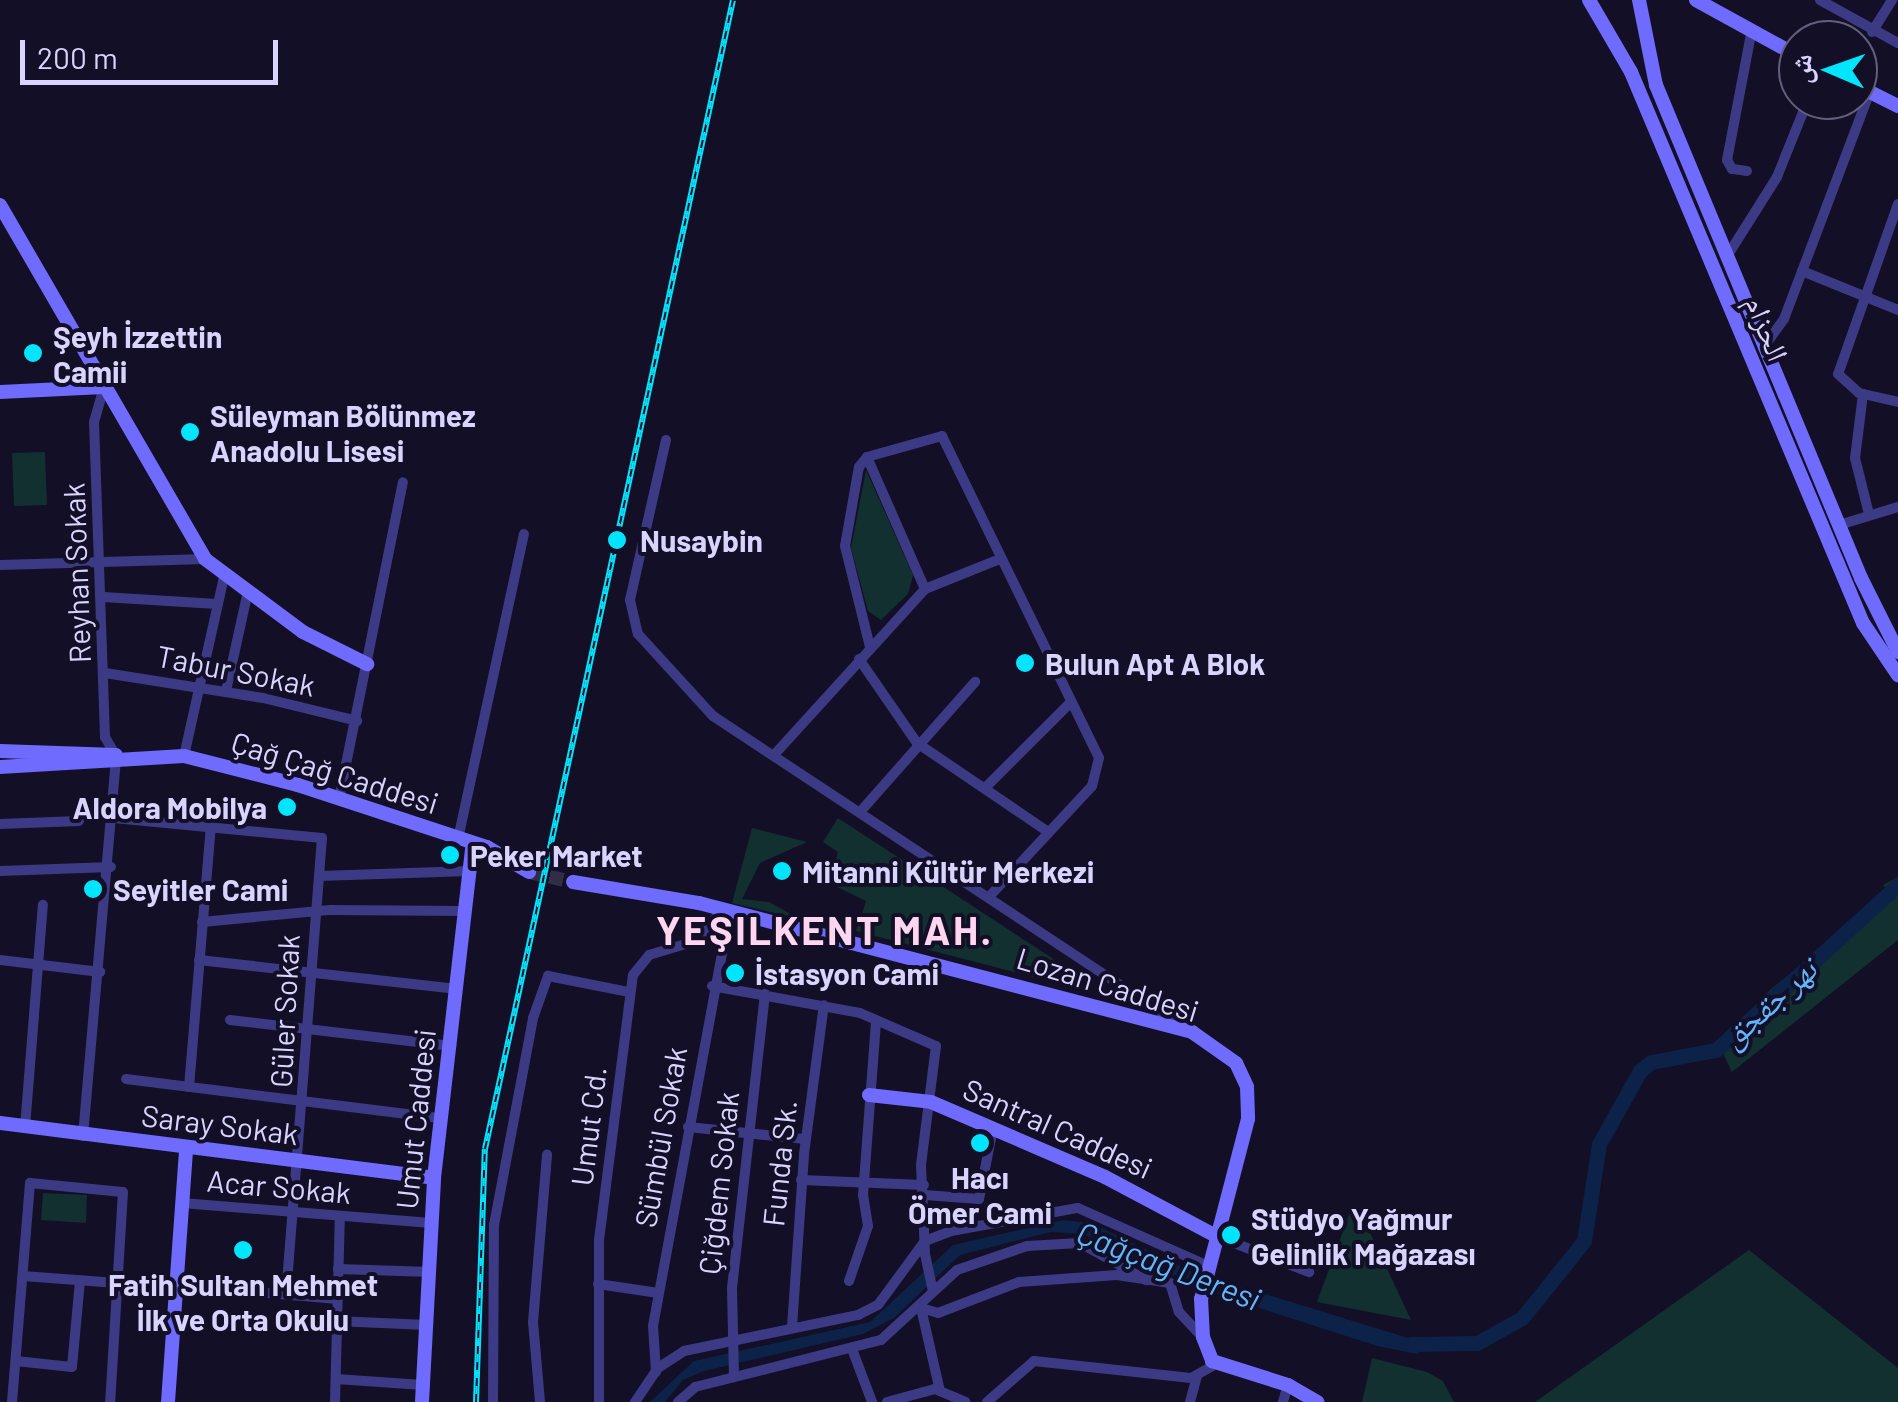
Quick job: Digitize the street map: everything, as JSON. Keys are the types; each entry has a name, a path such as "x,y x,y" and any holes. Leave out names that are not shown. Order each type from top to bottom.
{"main road":[{"name":"الحزام","path":"1589,0 1612,35 1872,641 1898,676"},
{"path":"1603,20 1607,0"},
{"name":"الحزام","path":"1640,0 1642,34 1726,258 1838,523 1898,652"},
{"path":"1696,0 1778,47"},
{"path":"1612,35 1642,34"},
{"path":"0,205 205,559 339,654 367,664"},
{"path":"0,392 104,387"},
{"path":"1821,526 1838,523"},
{"path":"0,751 100,750 116,756"},
{"path":"0,767 116,756"},
{"name":"Çağ Çağ Caddesi","path":"116,756 184,756 338,799 465,841 529,872"},
{"name":"Umut Caddesi","path":"422,1402 434,1178 470,871 465,841"},
{"name":"Lozan Caddesi","path":"573,882 726,910 1192,1032 1236,1064 1247,1087 1248,1119 1201,1299 1203,1337"},
{"name":"Santral Caddesi","path":"870,1095 930,1102 993,1128 1216,1236"},
{"name":"Saray Sokak","path":"0,1124 434,1178"},
{"path":"168,1402 186,1148"},
{"path":"1203,1337 1218,1363 1288,1385 1317,1402"}],"street":[{"path":"1820,0 1852,20"},
{"path":"1878,22 1892,0"},
{"path":"1746,171 1732,169 1727,160 1751,34"},
{"path":"1726,258 1777,177 1800,120"},
{"path":"1764,348 1772,343 1802,271 1853,120"},
{"path":"1898,204 1862,295 1838,374 1863,394 1898,402"},
{"path":"1802,271 1898,310"},
{"name":"Reyhan Sokak","path":"83,1136 111,867 116,756 105,737 94,422 104,387"},
{"path":"1863,394 1855,458 1869,514"},
{"path":"870,647 846,546 856,478 867,458 942,436 1100,767 1092,786 989,897"},
{"path":"666,440 630,617 638,634 713,716 1192,1032"},
{"path":"867,458 925,589"},
{"path":"338,799 404,482"},
{"path":"1838,523 1898,507"},
{"path":"465,841 524,534"},
{"path":"0,565 205,559"},
{"path":"774,755 925,589 1000,559"},
{"path":"184,756 224,573"},
{"path":"226,691 248,591"},
{"path":"103,598 216,604"},
{"path":"859,659 916,743 986,786 1047,831"},
{"name":"Tabur Sokak","path":"105,673 202,686 356,722"},
{"path":"860,812 916,743 974,682"},
{"path":"986,786 1071,702"},
{"path":"114,818 211,823 322,838 319,876 470,871"},
{"path":"0,824 79,821"},
{"path":"189,1087 211,823"},
{"path":"0,871 111,867"},
{"name":"Güler Sokak","path":"286,1292 301,1161 319,876"},
{"path":"25,1127 43,905"},
{"path":"493,1402 494,1225 534,1018 548,976 629,992 640,962 699,940 726,910"},
{"name":"Sümbül Sokak","path":"656,1372 658,1292 726,910"},
{"path":"202,922 314,911 465,911"},
{"path":"0,960 100,972"},
{"path":"198,960 457,988"},
{"path":"712,986 824,1005 936,1046 925,1190 925,1254 933,1290"},
{"name":"Umut Cd.","path":"598,1402 598,1284 629,992"},
{"name":"Çiğdem Sokak","path":"733,1374 748,1134 765,994"},
{"name":"Funda Sk.","path":"792,1327 806,1139 824,1005"},
{"path":"230,1020 451,1046"},
{"path":"849,1281 868,1226 864,1186 876,1021"},
{"path":"126,1079 442,1118"},
{"path":"688,1127 806,1139"},
{"path":"802,1180 925,1190 979,1199 993,1128"},
{"path":"540,1402 533,1322 546,1155"},
{"path":"12,1402 30,1183 123,1192 110,1402"},
{"name":"Acar Sokak","path":"182,1202 296,1215 432,1223"},
{"path":"635,1402 656,1372 684,1351 732,1344 878,1305 925,1241 1027,1214 1078,1208 1207,1269"},
{"path":"335,1402 340,1217"},
{"path":"1216,1236 1309,1272"},
{"path":"678,1402 695,1386 733,1374 852,1350 882,1340 921,1308 933,1290 956,1270 1056,1242 1080,1243 1146,1280"},
{"path":"338,1269 431,1272"},
{"path":"22,1276 117,1283"},
{"path":"921,1308 938,1313 1019,1282 1060,1276 1146,1280 1170,1283 1179,1312 1203,1337"},
{"path":"16,1360 72,1366 80,1280"},
{"path":"598,1284 658,1292"},
{"path":"176,1285 337,1299"},
{"path":"921,1308 940,1391"},
{"path":"335,1320 428,1325"},
{"path":"852,1350 872,1402"},
{"path":"987,1402 1034,1361 1197,1376 1218,1363"},
{"path":"1190,1402 1197,1376"},
{"path":"336,1380 424,1385"},
{"path":"1283,1402 1288,1385"},
{"path":"887,1402 940,1391 965,1402"}],"green space":[{"path":"45,452 47,505 14,506 12,453"},
{"path":"866,470 913,575 908,594 881,620 868,611 851,548"},
{"path":"838,818 1087,981 1087,991 856,931 866,901 829,883 838,852 823,842"},
{"path":"752,828 807,842 760,863 742,899 769,902 800,919 732,903"},
{"path":"1898,877 1898,940 1732,1072 1719,1045 1770,990 1868,910 1888,891 1883,885"},
{"path":"43,1193 87,1195 86,1223 41,1220"},
{"path":"1350,1212 1361,1213 1411,1320 1317,1302"},
{"path":"1749,1250 1898,1368 1898,1402 1535,1402"},
{"path":"1372,1358 1427,1372 1443,1381 1454,1402 1362,1402"}],"water":[{"name":"Çağçağ Deresi","path":"1063,1220 1091,1223 1193,1272 1431,1345 1417,1354 1377,1346 1216,1294 1083,1234 1051,1232 960,1255 894,1318 863,1334 704,1371 683,1380 665,1402 650,1402 694,1361 870,1322 953,1245"}],"waterway":[{"name":"نهر جقجق","path":"1411,1344 1477,1343 1522,1318 1584,1241 1599,1144 1640,1071 1651,1062 1716,1050 1898,885"}],"tunnel":[{"path":"529,872 573,882"}],"railway":[{"path":"476,1402 485,1149 733,0"}],"place":[{"name":"Şeyh İzzettin Camii","path":"33,353"},
{"name":"Süleyman Bölünmez Anadolu Lisesi","path":"190,432"},
{"name":"Nusaybin","path":"617,540"},
{"name":"Bulun Apt A Blok","path":"1025,663"},
{"name":"Aldora Mobilya","path":"287,807"},
{"name":"Peker Market","path":"450,855"},
{"name":"Mitanni Kültür Merkezi","path":"782,871"},
{"name":"Seyitler Cami","path":"93,889"},
{"name":"İstasyon Cami","path":"735,973"},
{"name":"Hacı Ömer Cami","path":"980,1143"},
{"name":"Stüdyo Yağmur Gelinlik Mağazası","path":"1231,1235"},
{"name":"Fatih Sultan Mehmet İlk ve Orta Okulu","path":"243,1250"}],"district":[{"name":"YEŞILKENT MAH.","path":"825,929"}]}
